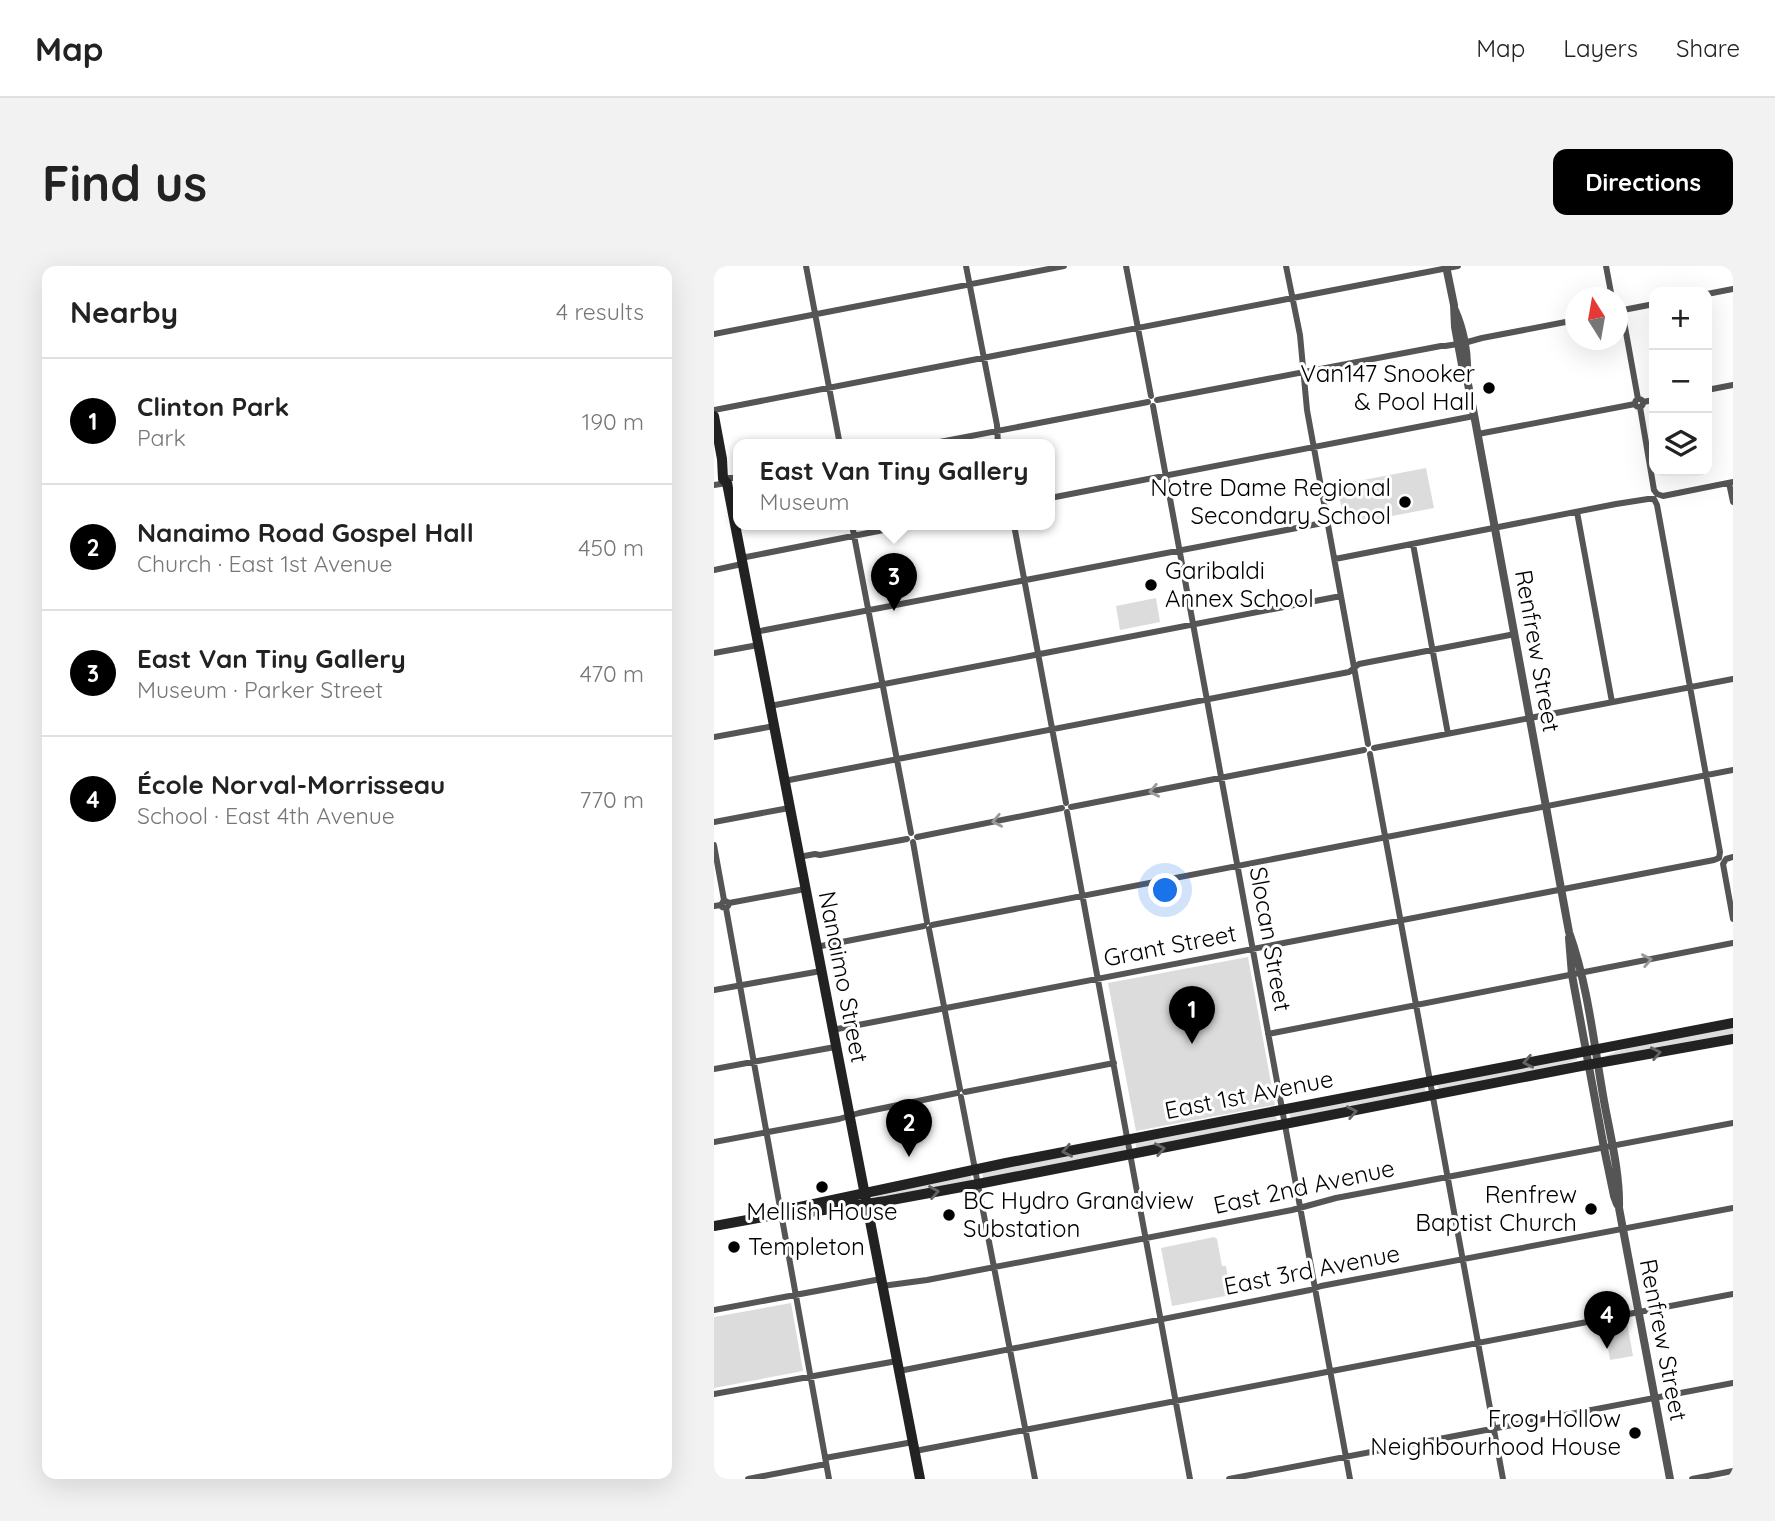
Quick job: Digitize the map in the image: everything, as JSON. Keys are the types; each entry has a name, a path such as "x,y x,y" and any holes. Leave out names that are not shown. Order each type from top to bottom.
{"main road":[{"name":"Nanaimo Street","path":"714,416 723,479 731,480"},
{"name":"Nanaimo Street","path":"737,530 741,561 920,1479"},
{"name":"East 1st Avenue","path":"866,1198 975,1169 1733,1023"},
{"name":"East 1st Avenue","path":"714,1226 866,1198 978,1184 1733,1039"}],"street":[{"path":"806,266 839,439"},
{"path":"966,266 998,439"},
{"path":"714,334 1064,266"},
{"name":"Slocan Street","path":"1126,266 1350,1479"},
{"path":"1286,266 1300,335 1307,410 1503,1479"},
{"path":"714,410 1458,266"},
{"path":"1606,266 1610,287"},
{"name":"Renfrew Street","path":"1446,267 1454,305 1453,318 1468,363 1467,379 1561,890 1574,947 1576,974 1608,1147 1614,1196 1619,1208 1670,1479"},
{"path":"1712,293 1733,289"},
{"path":"1628,309 1649,305"},
{"path":"955,439 1565,322"},
{"path":"1628,343 1733,919"},
{"path":"1712,389 1733,385"},
{"path":"1478,434 1649,401"},
{"path":"1055,497 1474,416"},
{"path":"714,485 731,480"},
{"path":"1335,559 1731,482 1733,502"},
{"path":"1577,512 1612,702"},
{"path":"755,632 1328,522"},
{"path":"853,530 1035,1479"},
{"path":"714,569 884,530"},
{"path":"1015,530 1191,1479"},
{"path":"1413,544 1448,734"},
{"path":"770,706 1342,596"},
{"path":"784,781 1349,672 1359,664 1515,634"},
{"path":"714,653 758,645"},
{"path":"799,857 912,838 1733,679"},
{"path":"714,737 774,726"},
{"path":"816,947 1733,770"},
{"path":"714,822 789,808"},
{"path":"714,845 829,1479"},
{"name":"Grant Street","path":"832,1030 1733,857"},
{"path":"723,904 805,889"},
{"path":"1268,1034 1733,943"},
{"path":"714,990 821,971"},
{"path":"714,1069 835,1046"},
{"path":"714,1142 1114,1063"},
{"name":"East 2nd Avenue","path":"714,1310 882,1282 927,1280 995,1268 1300,1208 1336,1198 1733,1123"},
{"name":"East 3rd Avenue","path":"714,1394 810,1376 1010,1349 1733,1208"},
{"path":"748,1479 825,1461 1026,1430 1733,1294"},
{"path":"1229,1479 1733,1383"},
{"path":"1692,1479 1733,1471"}],"shaded area":[{"path":"1426,468 1434,508 1345,525 1337,485"},
{"path":"1156,598 1160,622 1120,630 1116,606"},
{"path":"1248,957 1275,1105 1136,1131 1108,983"},
{"path":"1733,1026 1733,1035 1605,1056 1669,1038"},
{"path":"1577,1058 1555,1067 1441,1090 1437,1083"},
{"path":"1424,1085 1426,1094 1291,1120 1289,1112"},
{"path":"1275,1114 1278,1123 1137,1150 1135,1142"},
{"path":"1124,1145 1125,1151 983,1179 982,1171"},
{"path":"971,1175 972,1181 876,1198 876,1196"},
{"path":"1214,1237 1217,1239 1222,1266 1226,1266 1231,1295 1172,1306 1161,1248"},
{"path":"791,1303 803,1371 714,1388 714,1317"},
{"path":"1627,1322 1633,1356 1610,1360 1604,1326"}],"place":[{"name":"Van147 Snooker & Pool Hall","path":"1489,388"},
{"name":"Notre Dame Regional Secondary School","path":"1405,502"},
{"name":"Garibaldi Annex School","path":"1151,585"},
{"name":"East Van Tiny Gallery","path":"894,611"},
{"name":"Clinton Park","path":"1192,1044"},
{"name":"Nanaimo Road Gospel Hall","path":"909,1157"},
{"name":"Mellish House","path":"822,1187"},
{"name":"Renfrew Baptist Church","path":"1591,1209"},
{"name":"BC Hydro Grandview Substation","path":"949,1215"},
{"name":"Templeton","path":"734,1247"},
{"name":"École Norval-Morrisseau","path":"1607,1349"},
{"name":"Frog Hollow Neighbourhood House","path":"1635,1433"}]}
